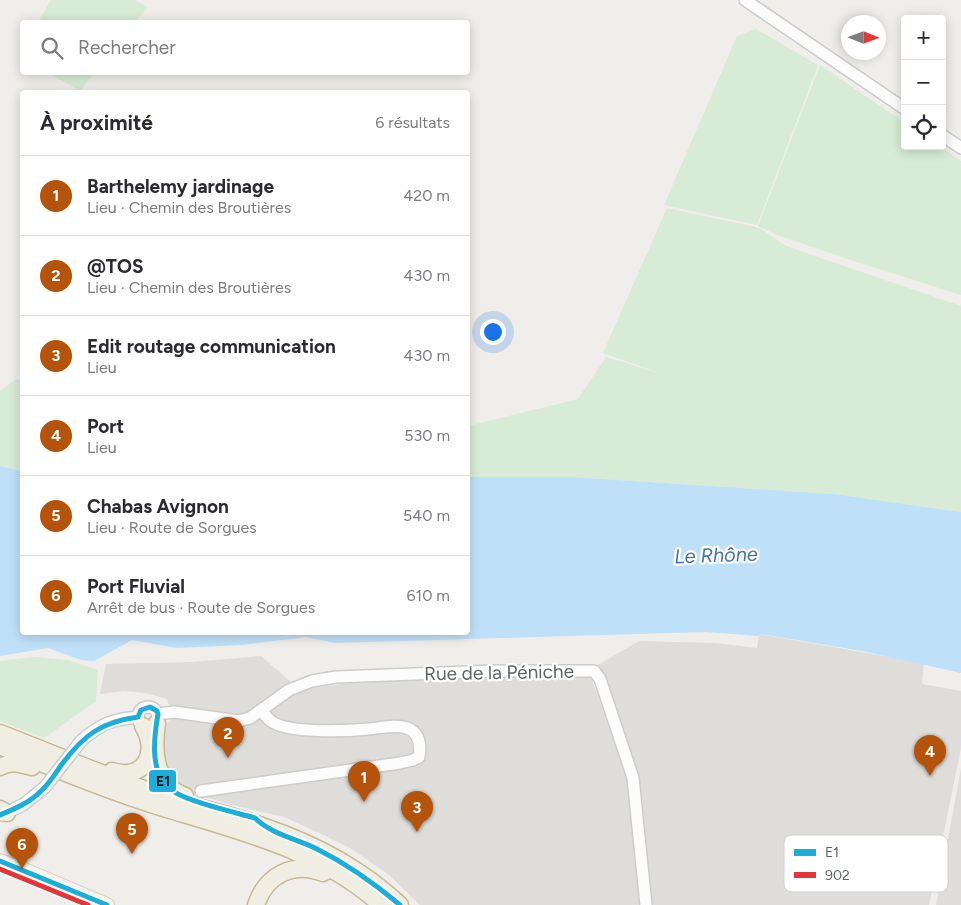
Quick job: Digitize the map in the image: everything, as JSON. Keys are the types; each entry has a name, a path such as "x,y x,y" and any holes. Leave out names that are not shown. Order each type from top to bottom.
{"highway":[{"path":"0,733 114,772 127,774 142,767 150,754 149,720"},
{"path":"149,720 154,738 157,766 164,781 170,788 183,796 255,818 263,826"},
{"path":"0,733 111,777 180,801 263,826 318,849 350,866 377,884 400,905"},
{"path":"0,746 67,774 155,805 255,836 287,849 344,877 382,905"},
{"path":"0,767 9,763 17,763 67,774"},
{"path":"350,866 362,868 378,878 410,905"},
{"path":"256,905 266,886 279,874 297,868 305,868 330,876 372,905"}],"main road":[{"path":"0,861 106,905"}],"street":[{"path":"745,0 901,107"},
{"path":"946,138 961,148"},
{"name":"Rue de la Péniche","path":"261,710 289,690 312,681 336,677 493,671 594,671 600,679 633,778 646,905"},
{"path":"2,812 24,804 45,787 81,741 93,730 122,718 149,720 174,712 239,721 250,718 261,710 270,721 284,726 334,731 387,727 407,728 418,736 421,745 419,756 413,760 400,763 201,791"}],"shaded area":[{"path":"759,634 924,663 922,684 961,691 961,748 943,835 784,835 784,892 932,892 929,905 651,905 629,752 598,665 639,641 715,643 757,648"},
{"path":"261,656 300,690 363,681 586,676 592,680 624,768 630,794 640,905 420,905 388,874 350,848 317,832 284,817 180,790 162,770 161,727 173,719 167,699 145,693 124,691 100,694 106,664 191,662"},
{"path":"961,768 961,905 936,905 938,892 948,892 948,839"}],"green space":[{"path":"51,0 134,0 148,7 137,20 39,20"},
{"path":"756,29 818,65 757,225 664,205 737,36"},
{"path":"820,65 901,120 901,150 946,150 961,161 961,295 777,235 758,226"},
{"path":"52,75 93,75 81,90"},
{"path":"667,208 760,228 786,246 961,306 961,512 834,494 572,477 470,477 470,426 578,399 606,357 662,374 603,353"},
{"path":"16,379 20,380 20,471 0,466 0,391"},
{"path":"34,657 68,660 98,670 96,701 44,738 0,721 0,661"}],"water":[{"name":"Le Rhône","path":"0,466 20,471 20,635 470,635 470,477 572,477 834,494 961,512 961,673 862,651 760,634 758,636 706,632 335,643 306,637 242,645 177,648 132,640 94,661 81,660 48,648 0,656"}],"transit line":[{"name":"E1","path":"0,815 36,796 52,779 78,745 94,732 114,722 138,717 141,710 150,707 157,711 158,714 155,733 156,765 159,775 171,790 200,803 255,818 261,824 276,832 317,849 360,874 400,905"},
{"name":"E1","path":"0,861 107,905"},
{"name":"902","path":"0,869 88,905"}],"place":[{"name":"@TOS","path":"228,758"},
{"name":"Port","path":"930,776"},
{"name":"Barthelemy jardinage","path":"364,802"},
{"name":"Edit routage communication","path":"417,832"},
{"name":"Chabas Avignon","path":"132,854"},
{"name":"Port Fluvial","path":"22,869"}]}
